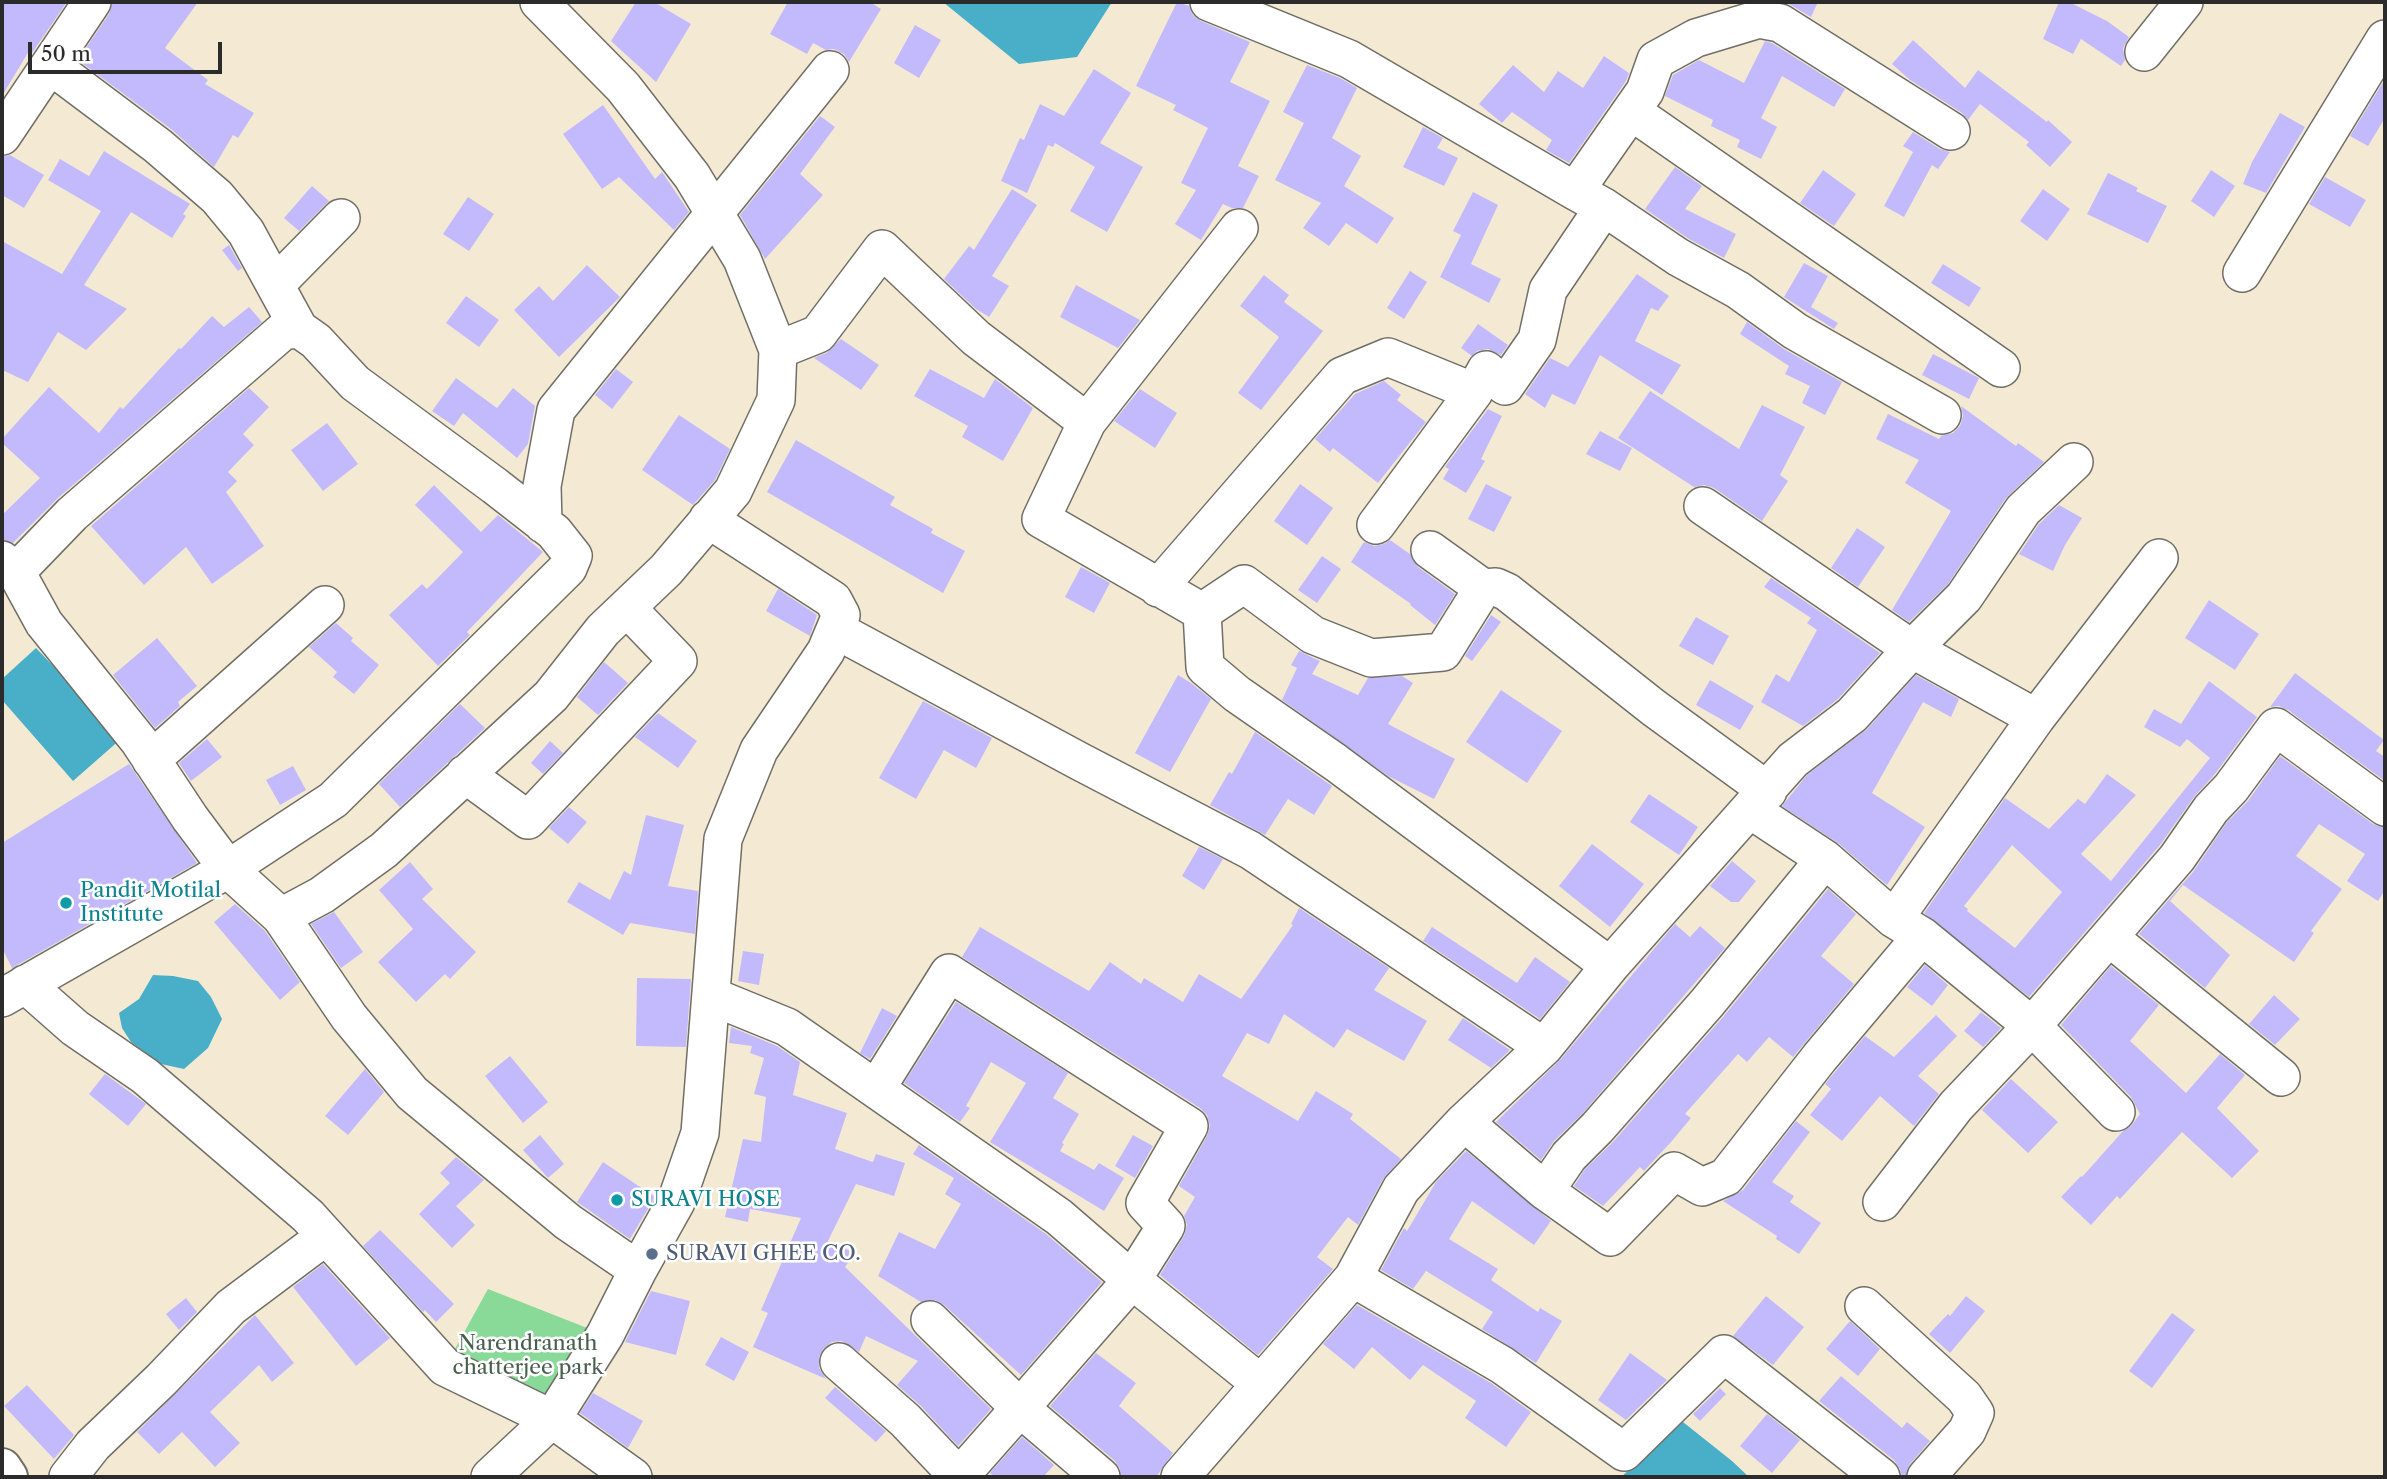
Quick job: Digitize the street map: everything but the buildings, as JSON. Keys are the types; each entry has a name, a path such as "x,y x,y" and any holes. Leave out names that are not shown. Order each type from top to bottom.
{"main road":[{"path":"2,1468 8,1477"}],"street":[{"path":"2,136 92,2"},
{"path":"281,917 322,895 384,850 551,696 603,630 666,570 733,491 776,400 778,350 742,259 692,176 623,86 539,2"},
{"path":"1209,2 1349,59 1589,199 1678,257 1738,290 1795,331 1942,415"},
{"path":"2144,52 2184,2"},
{"path":"1377,525 1474,392 1486,370 1506,386 1537,340 1548,290 1657,60 1696,38 1759,19 1773,11 1780,23 1951,131"},
{"path":"2242,273 2385,39"},
{"path":"50,65 158,146 217,197 246,232 299,329 316,341 355,383 554,532 573,556 568,568 333,800 228,869 10,988 145,1076 308,1216 445,1367 552,1419 633,1477"},
{"path":"543,524 542,486 556,410 713,212 830,71"},
{"path":"1631,111 2001,368"},
{"path":"275,285 341,218"},
{"path":"1202,612 1041,519 1087,422 1239,228"},
{"path":"778,350 818,334 882,249 976,338 1087,422"},
{"path":"299,329 283,331 9,566 44,623 151,760 228,869 281,917 349,1017 412,1093 568,1222 638,1270"},
{"path":"1158,588 1342,376 1388,357 1474,392"},
{"path":"1180,1477 1353,1278 1401,1189 1464,1122 1544,1047 1610,967 1793,760 1852,715 1964,597 2023,510 2074,461"},
{"path":"1703,506 1912,649 2036,718"},
{"path":"490,1477 552,1419 605,1335 676,1202 700,1133 723,839 759,750 826,651 841,615 833,600 708,519"},
{"path":"1430,550 1483,588 1496,587 1507,592 1654,708 1825,859 2032,1026 2116,1112"},
{"path":"1464,1122 1545,1191 1610,1237 1674,1171 1702,1187 1726,1177 1819,1057 1908,927 2036,718 2159,558"},
{"path":"1202,612 1244,584 1313,635 1371,657 1443,652 1483,588"},
{"path":"151,760 325,605"},
{"path":"465,774 528,820 678,662 627,608"},
{"path":"1202,612 1205,667 1237,694 1335,762 1610,967"},
{"path":"836,630 1250,850 1544,1047"},
{"path":"1882,1202 1956,1106 2110,939 2177,858 2211,809 2231,788 2276,727 2385,807"},
{"path":"1545,1191 1569,1156 1707,1003 1825,859"},
{"path":"2110,939 2281,1076"},
{"path":"839,1362 905,1420 959,1477 967,1474 1020,1408 1132,1280 1166,1226 1145,1203 1189,1126 949,973 876,1089"},
{"path":"711,996 788,1027 1059,1217 1261,1384"},
{"path":"68,1477 93,1445 161,1380 231,1307 326,1236"},
{"path":"1353,1278 1502,1365 1624,1452 1724,1354 1881,1477"},
{"path":"1864,1306 1964,1397 1975,1413 1967,1431 1926,1477"},
{"path":"930,1320 1020,1408 1101,1477"}],"green space":[{"name":"Narendranath chatterjee park","path":"488,1289 605,1335 552,1419 445,1367"}],"water":[{"path":"943,2 1112,2 1077,57 1019,64"},
{"path":"36,648 122,738 73,781 2,700 2,679"},
{"path":"153,975 198,981 211,997 222,1019 208,1048 184,1069 161,1064 131,1042 122,1028 119,1013 139,999"},
{"path":"1683,1422 1732,1461 1749,1477 1621,1477"}],"place":[{"name":"Pandit Motilal Institute","path":"66,903"},
{"name":"SURAVI HOSE","path":"617,1200"},
{"name":"SURAVI GHEE CO.","path":"652,1254"}]}
